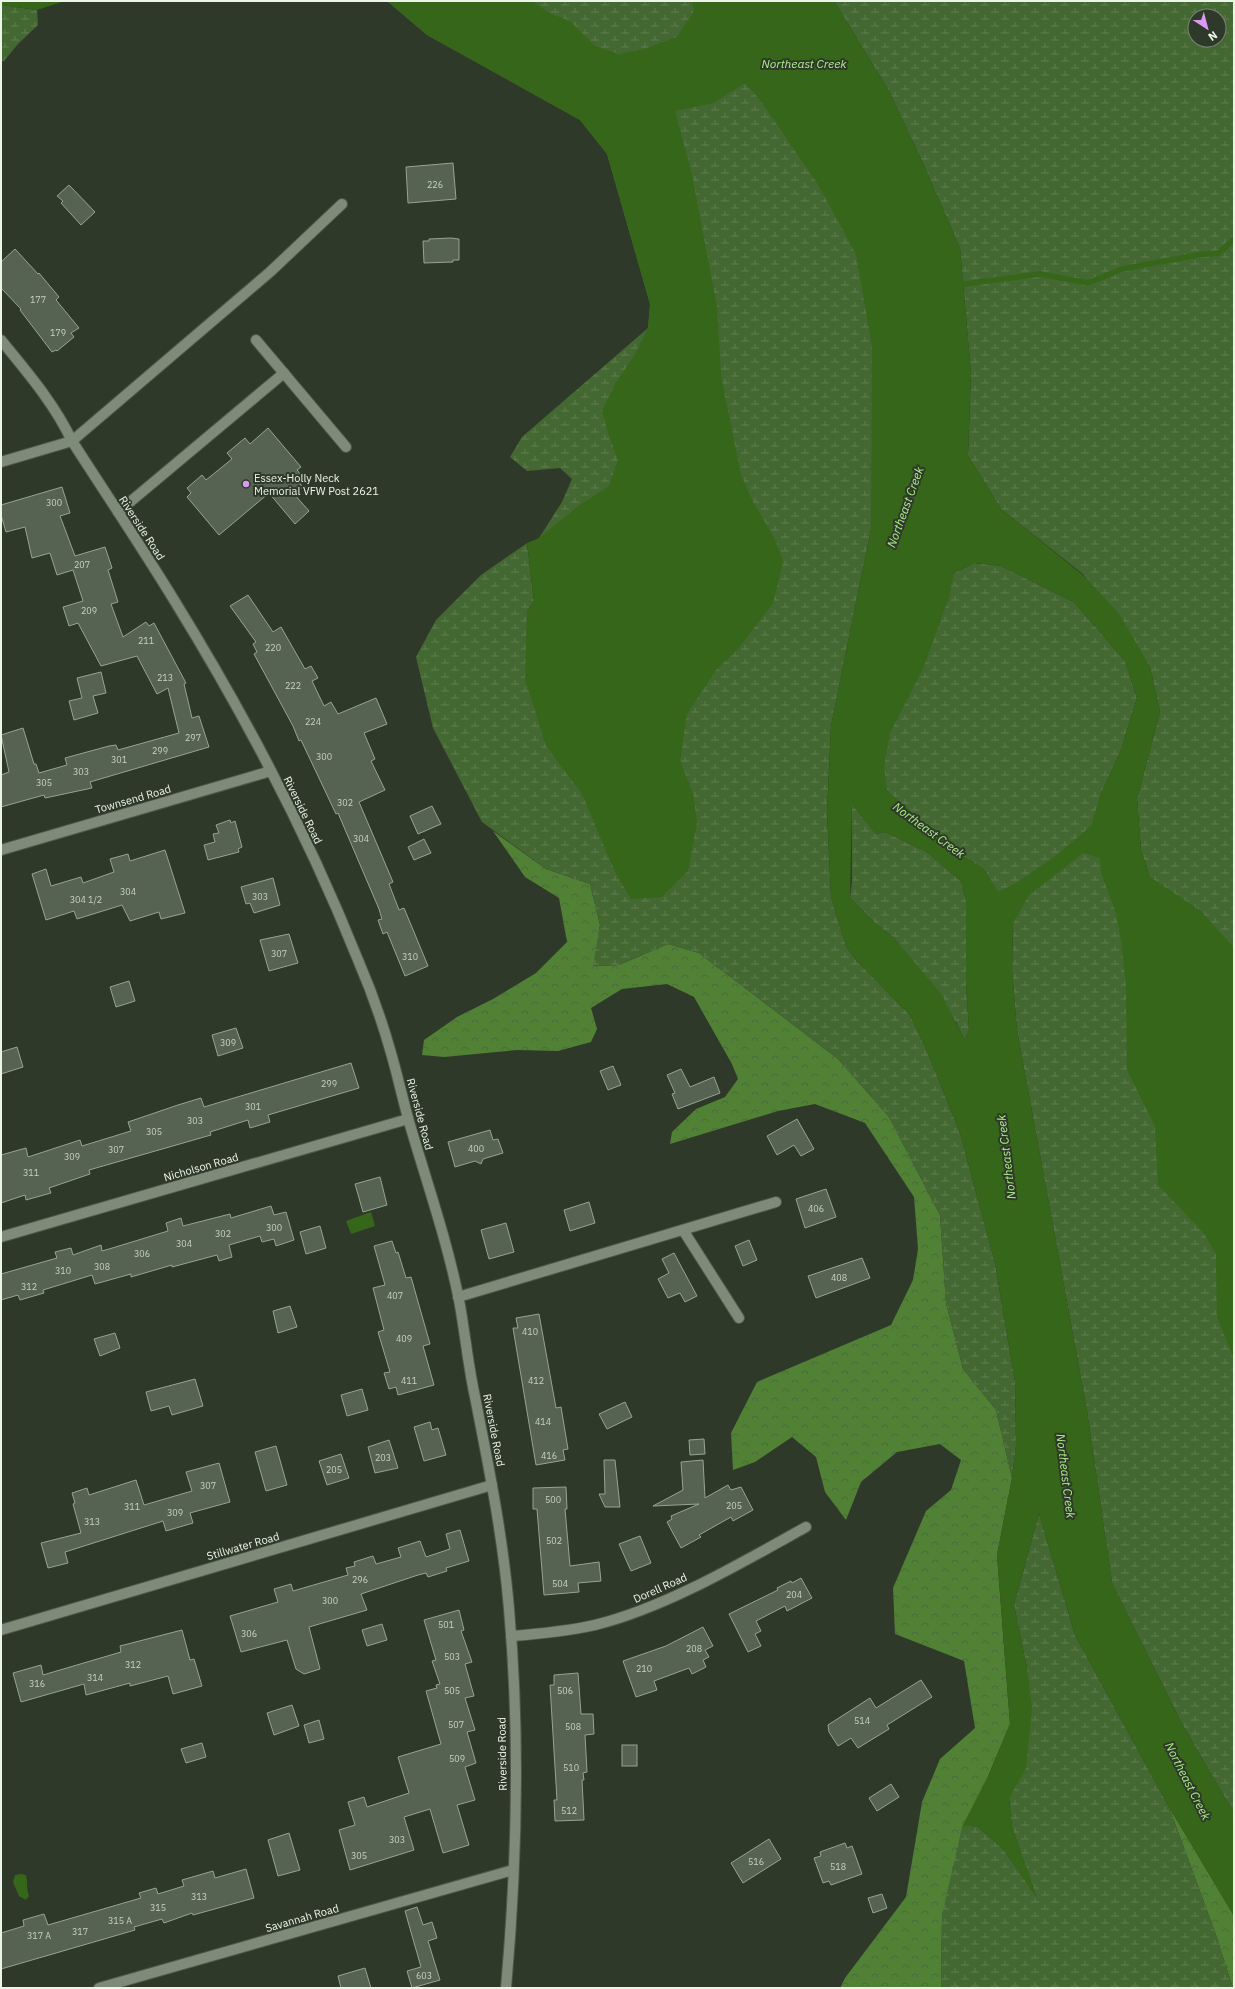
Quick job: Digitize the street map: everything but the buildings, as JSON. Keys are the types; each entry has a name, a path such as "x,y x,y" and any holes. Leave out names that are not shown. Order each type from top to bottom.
{"street":[{"path":"1,462 72,441 270,272 342,204"},
{"name":"Riverside Road","path":"1,340 30,375 60,417 72,441 175,601 236,705 271,771 327,888 358,959 382,1020 408,1119 440,1224 458,1297 472,1385 492,1485 506,1571 511,1636 515,1781 513,1870 506,1988"},
{"path":"256,340 346,447"},
{"path":"118,512 284,373"},
{"name":"Townsend Road","path":"1,850 271,771"},
{"name":"Nicholson Road","path":"1,1238 408,1119"},
{"path":"458,1297 776,1202"},
{"path":"683,1230 739,1318"},
{"name":"Stillwater Road","path":"1,1630 492,1485"},
{"name":"Dorell Road","path":"511,1636 538,1634 595,1625 639,1611 689,1589 806,1527"},
{"name":"Savannah Road","path":"99,1988 513,1870"}],"green space":[{"path":"387,1 409,1 450,32 575,101 605,125 670,199 680,243 693,323 703,332 704,311 684,204 654,123 618,121 602,98 497,44 433,1 745,1 761,23 834,153 858,225 888,300 882,330 872,346 872,358 901,319 918,391 919,415 890,463 871,513 871,529 831,726 827,812 831,897 846,946 856,960 910,1015 927,1051 960,1133 995,1263 1015,1382 1016,1446 1012,1478 996,1410 963,1369 946,1303 940,1215 889,1117 838,1059 699,953 668,944 619,965 593,966 600,925 590,884 546,869 482,822 433,728 416,657 436,620 481,575 527,543 534,601 527,611 554,606 534,560 539,538 562,502 572,479 560,468 527,471 510,457 522,437 648,328 650,304 607,154 580,120 427,35","holes":["738,54 740,58 631,77 605,77 630,64 646,60 681,55"]},
{"path":"834,1 1234,1 1234,1813 1182,1724 1112,1583 1087,1411 1017,1030 1012,971 1013,924 985,870 955,851 887,791 872,724 954,573 974,563 1001,566 1074,602 1125,661 1137,698 1121,750 1100,796 1150,877 1141,850 1137,799 1160,712 1150,667 1084,575 1001,509 968,456 971,373 960,248 922,161 889,91"},
{"path":"1,5 37,10 38,25 18,44 4,61 1,61"},
{"path":"852,804 876,834 885,832 927,852 961,881 966,901 966,982 969,1031 964,1039 956,1022 894,938 875,923 850,898 852,882"},
{"path":"493,831 546,869 590,884 600,925 594,966 619,965 668,944 699,953 838,1059 889,1117 940,1215 946,1303 963,1369 996,1410 1012,1478 997,1555 1010,1724 989,1774 942,1915 941,1988 840,1988 845,1978 906,1897 922,1802 940,1759 975,1728 964,1661 895,1634 893,1588 926,1511 951,1490 961,1460 940,1444 897,1452 861,1482 846,1520 825,1492 816,1457 792,1437 755,1462 733,1470 731,1433 757,1382 891,1325 913,1280 918,1249 914,1197 865,1123 815,1104 778,1111 670,1144 672,1132 696,1109 725,1097 738,1079 732,1064 694,997 667,984 622,989 591,1008 597,1029 591,1042 558,1051 517,1050 444,1057 422,1055 424,1040 457,1017 493,999 536,973 567,942 559,898 525,877"},
{"path":"1039,1513 1075,1635 1169,1807 1216,1935 1233,1988 941,1988 942,1915 962,1827 977,1826 1003,1849 1036,1896 1012,1827 1009,1799 1027,1668 1014,1605"},
{"path":"1169,1807 1234,1916 1234,1988 1216,1935"}],"water":[{"path":"1,1 65,1 37,10 1,5"},
{"name":"Northeast Creek","path":"387,1 532,1 549,13 570,21 595,46 619,54 644,49 677,37 694,11 692,1 834,1 889,91 922,161 960,248 971,373 968,456 1001,509 1084,576 1120,615 1150,667 1160,712 1137,799 1141,850 1150,877 1201,911 1234,948 1234,1359 1217,1317 1216,1254 1203,1232 1158,1185 1155,1126 1127,1070 1126,985 1121,939 1115,910 1101,873 1100,858 1083,853 1028,896 1013,924 1012,971 1017,1030 1087,1411 1112,1583 1182,1724 1234,1813 1234,1916 1169,1807 1075,1635 1039,1513 1014,1605 1027,1668 1032,1708 1026,1768 1009,1799 1012,1827 1037,1898 1003,1849 977,1826 962,1827 989,1774 1010,1724 997,1555 1012,1478 1016,1446 1015,1382 995,1263 960,1133 927,1051 910,1015 856,960 846,946 831,897 827,812 831,726 871,529 872,346 856,254 817,183 760,100 745,83 713,103 675,111 692,175 717,307 721,376 741,475 753,502 775,539 783,562 773,603 738,649 716,670 687,714 680,761 693,793 697,822 688,871 662,897 631,899 615,872 582,794 546,746 525,679 527,611 534,601 527,543 539,538 580,505 609,486 618,460 602,411 615,384 635,354 648,328 650,304 607,154 580,120 427,35","holes":["974,563 1001,566 1074,602 1125,661 1137,698 1121,750 1100,796 1091,826 1053,858 1016,883 998,892 985,870 955,851 887,791 884,767 890,733 923,669 949,597 954,573","852,805 876,834 885,832 927,852 961,881 966,901 966,982 969,1031 964,1039 942,995 894,938 875,923 850,898"]},
{"path":"371,1212 375,1226 351,1234 346,1221"},
{"path":"15,1875 26,1875 27,1878 29,1896 26,1900 19,1896 13,1882"}],"waterway":[{"path":"957,285 1040,274 1088,283 1122,269 1197,255 1219,253 1234,239"}],"place":[{"name":"Essex-Holly Neck Memorial VFW Post 2621","path":"246,484"}]}
